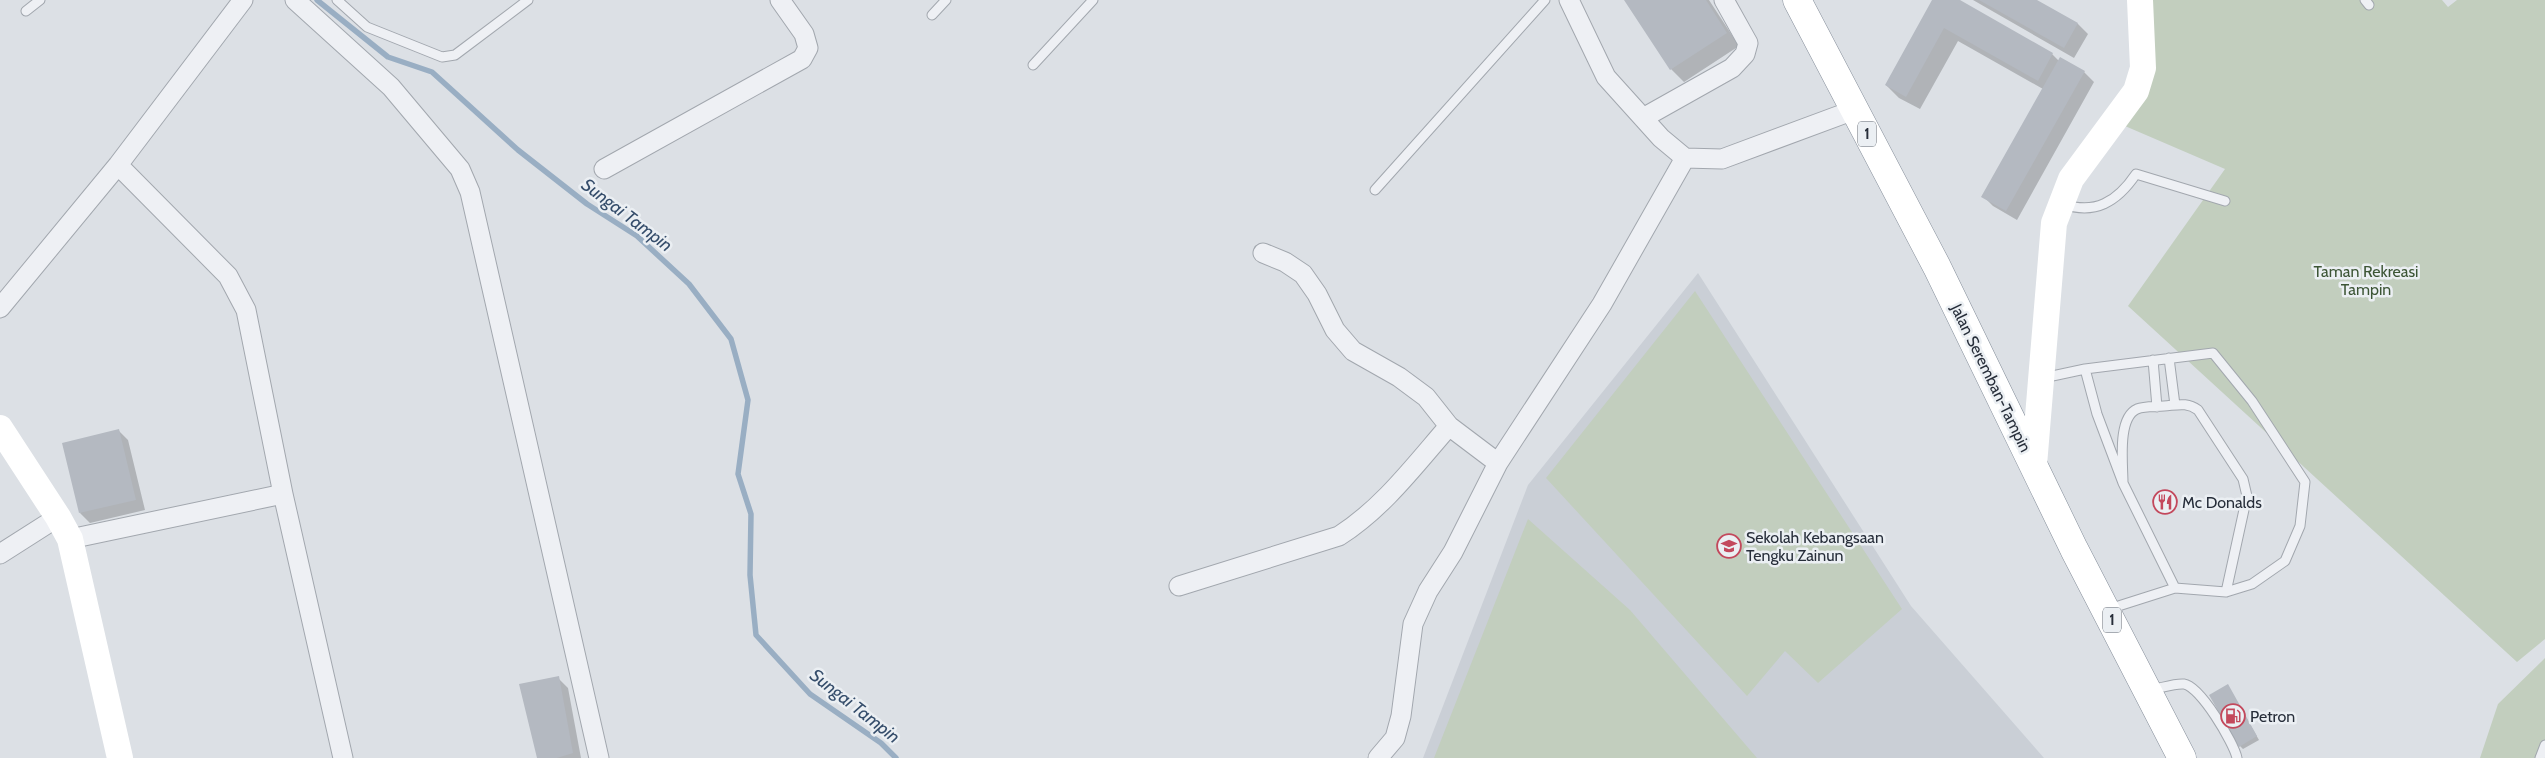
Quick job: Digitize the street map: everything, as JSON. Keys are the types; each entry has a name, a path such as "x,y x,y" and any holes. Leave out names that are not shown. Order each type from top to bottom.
{"highway":[{"name":"Jalan Seremban-Tampin","path":"1797,0 1937,268 2106,610 2149,690 2182,758"}],"street":[{"path":"0,308 118,166 243,0"},
{"path":"295,0 390,87 460,169 470,192 599,758"},
{"path":"604,169 802,59 808,48 804,34 780,0"},
{"path":"1569,0 1606,77 1662,138 1685,158 1722,159 1770,144 1854,110"},
{"path":"1643,118 1732,68 1745,54 1748,42 1724,0"},
{"path":"2034,465 2054,224 2060,203 2071,179 2136,91 2143,68 2140,0"},
{"path":"1378,758 1395,738 1401,716 1412,624 1428,591 1454,552 1498,463 1602,304 1685,158"},
{"path":"118,166 228,276 246,310 283,494 343,758"},
{"path":"1264,253 1285,262 1303,274 1343,340 1353,351 1399,377 1426,397 1449,426 1498,463"},
{"path":"1179,586 1339,536 1360,522 1381,503 1449,426"},
{"path":"0,428 64,528 120,758"},
{"path":"0,554 64,528 283,494"}],"lane":[{"path":"26,11 40,0"},
{"path":"337,0 367,27 442,57 455,55 528,0"},
{"path":"932,15 946,0"},
{"path":"1033,65 1093,0"},
{"path":"1375,190 1545,0"},
{"path":"2060,203 2080,210 2102,205 2125,190 2136,174 2225,201"},
{"path":"2041,379 2084,369 2213,352 2252,401 2305,482 2300,526 2285,561 2252,584 2226,592 2190,591 2175,588 2106,610"},
{"path":"2169,358 2175,405"},
{"path":"2153,360 2157,407"},
{"path":"2084,369 2097,414 2123,483 2175,588"},
{"path":"2123,483 2123,447 2126,422 2131,413 2139,408 2189,404 2198,410 2243,479 2247,496 2226,592"},
{"path":"2149,690 2184,684 2196,690 2205,700 2237,758"},
{"path":"2540,758 2545,745"}],"shaded area":[{"name":"Sekolah Kebangsaan Tengku Zainun","path":"1698,273 1911,606 2044,758 1423,758 1528,485"}],"green space":[{"name":"Taman Rekreasi Tampin","path":"2147,0 2442,0 2448,7 2457,0 2545,0 2545,639 2517,662 2128,306 2225,169 2118,123"},
{"name":"Sekolah Kebangsaan Tengku Zainun","path":"1695,291 1902,609 1818,683 1785,651 1747,696 1546,478"},
{"path":"1528,519 1630,610 1757,758 1434,758"},
{"path":"2545,658 2545,758 2480,758 2498,704"}],"building":[{"path":"1624,0 1706,0 1727,33 1670,70"},
{"path":"1932,0 1960,0 2053,53 2038,81 1944,28 1906,97 1885,85"},
{"path":"1979,0 2037,0 2078,23 2064,48"},
{"path":"2060,57 2085,71 2006,211 1981,197"},
{"path":"119,429 136,500 79,513 62,443"},
{"path":"559,676 573,753 557,758 537,758 519,684"},
{"name":"Petron","path":"2228,684 2257,736 2239,747 2209,695"}],"waterway":[{"name":"Sungai Tampin","path":"317,0 388,57 432,72 518,150 587,204 637,236 689,284 731,339 748,400 738,474 751,514 750,575 756,635 810,694 881,743 896,758"}],"place":[{"name":"Mc Donalds","path":"2165,502"},
{"name":"Sekolah Kebangsaan Tengku Zainun","path":"1729,546"},
{"name":"Petron","path":"2233,716"}]}
